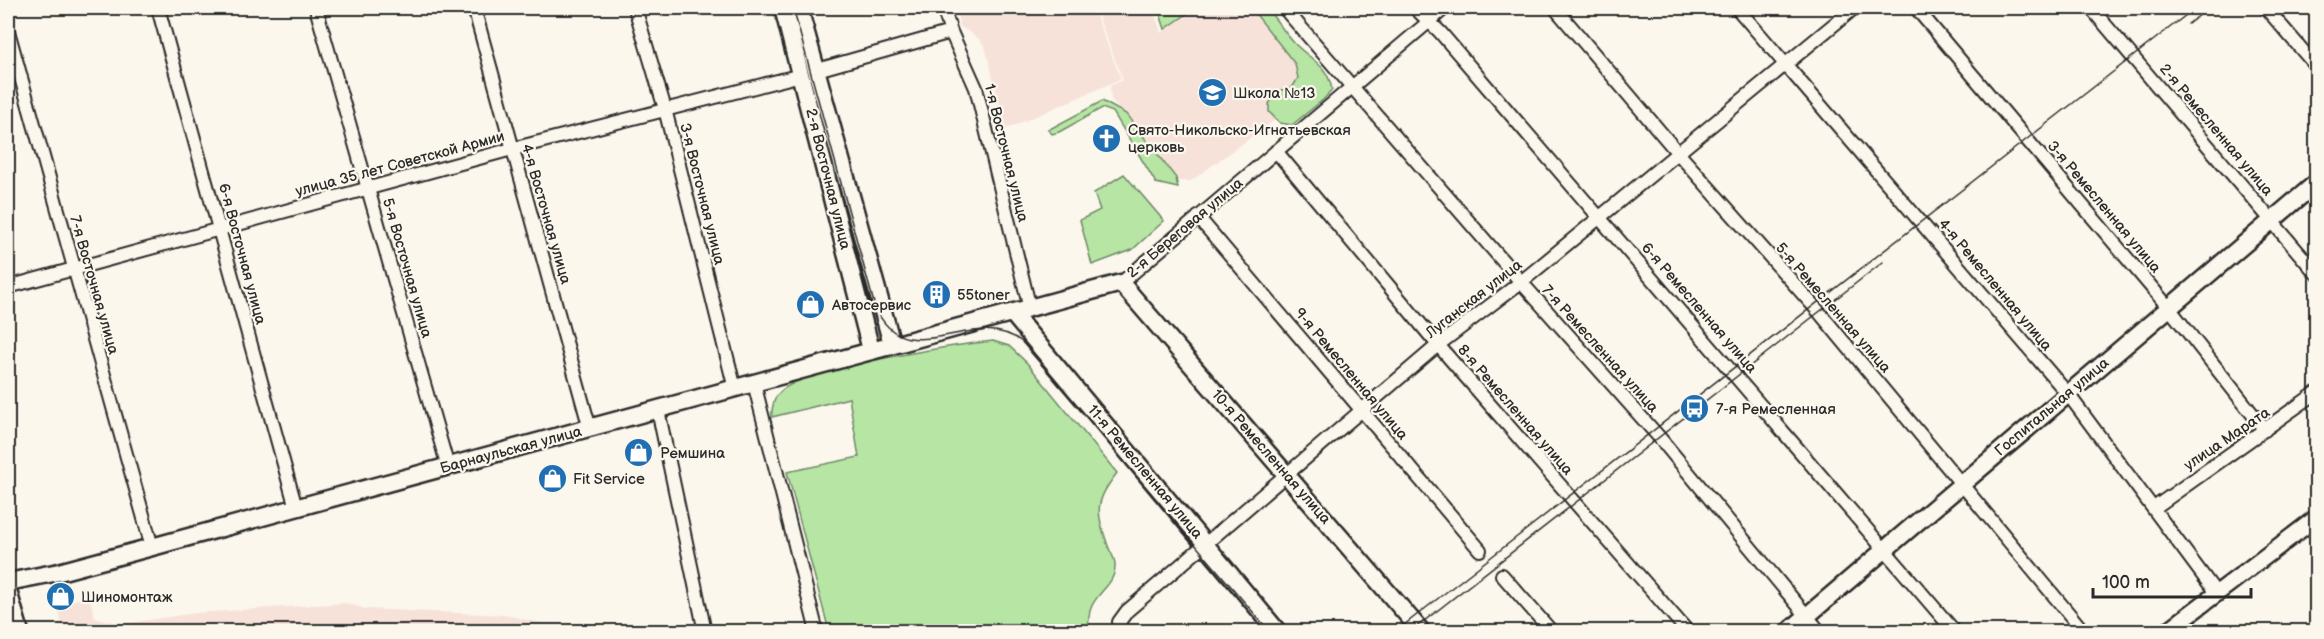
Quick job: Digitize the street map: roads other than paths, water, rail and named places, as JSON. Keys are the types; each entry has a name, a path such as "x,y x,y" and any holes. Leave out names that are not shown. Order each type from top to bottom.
{"main road":[{"name":"2-я Восточная улица","path":"783,8 809,73 892,344"},
{"name":"2-я Восточная улица","path":"799,8 809,73 871,350"},
{"name":"Госпитальная улица","path":"1788,632 2316,183"},
{"name":"2-я Береговая улица","path":"1012,312 1121,283"},
{"name":"10-я Ремесленная улица","path":"1121,283 1422,632"},
{"name":"Барнаульская улица","path":"8,582 59,572 152,548 1012,312"},
{"name":"11-я Ремесленная улица","path":"1012,312 1278,632"},
{"path":"8,591 20,632"}],"street":[{"name":"6-я Восточная улица","path":"158,8 296,508"},
{"name":"5-я Восточная улица","path":"316,8 448,467"},
{"name":"4-я Восточная улица","path":"474,8 590,429"},
{"name":"3-я Восточная улица","path":"635,8 665,109 735,388"},
{"name":"1-я Восточная улица","path":"943,8 976,88 1030,309"},
{"name":"7-я Ремесленная улица","path":"1284,8 1521,282 1659,437 1820,632"},
{"name":"6-я Ремесленная улица","path":"1415,8 1440,32 1600,215 1882,550 1955,632"},
{"name":"2-я Береговая улица","path":"1121,283 1445,8"},
{"name":"5-я Ремесленная улица","path":"1555,8 1678,153 1819,312 2084,632"},
{"name":"4-я Ремесленная улица","path":"1737,8 1928,227 2068,394 2216,593"},
{"name":"Луганская улица","path":"1120,627 1126,610 1438,345 1521,282 1854,8"},
{"name":"3-я Ремесленная улица","path":"1916,8 2169,308 2265,430"},
{"name":"2-я Ремесленная улица","path":"2091,8 2316,273"},
{"path":"2266,8 2316,66"},
{"name":"7-я Восточная улица","path":"8,31 152,548"},
{"name":"улица 35 лет Советской Армии","path":"8,287 512,149 809,73 951,32"},
{"name":"8-я Ремесленная улица","path":"1276,151 1438,345 1688,632"},
{"name":"9-я Ремесленная улица","path":"1198,217 1480,550"},
{"path":"754,383 817,632"},
{"name":"улица Марата","path":"2154,508 2316,393"},
{"path":"658,410 705,632"},
{"path":"2166,632 2316,518"},
{"path":"1502,575 1552,632"}],"tram line":[{"path":"793,8 875,307 888,327 904,337 922,339 982,330 1003,332 1022,342 1270,632"},
{"path":"1395,632 2195,8"},
{"path":"2188,24 2209,8"},
{"path":"1410,632 1883,262"}],"place":[{"name":"Школа №13","path":"1212,93"},
{"name":"Свято-Никольско-Игнатьевская церковь","path":"1107,139"},
{"name":"55toner","path":"936,295"},
{"name":"Автосервис","path":"811,305"},
{"name":"7-я Ремесленная","path":"1695,409"},
{"name":"Ремшина","path":"639,453"},
{"name":"Fit Service","path":"552,479"},
{"name":"Шиномонтаж","path":"60,597"}]}
